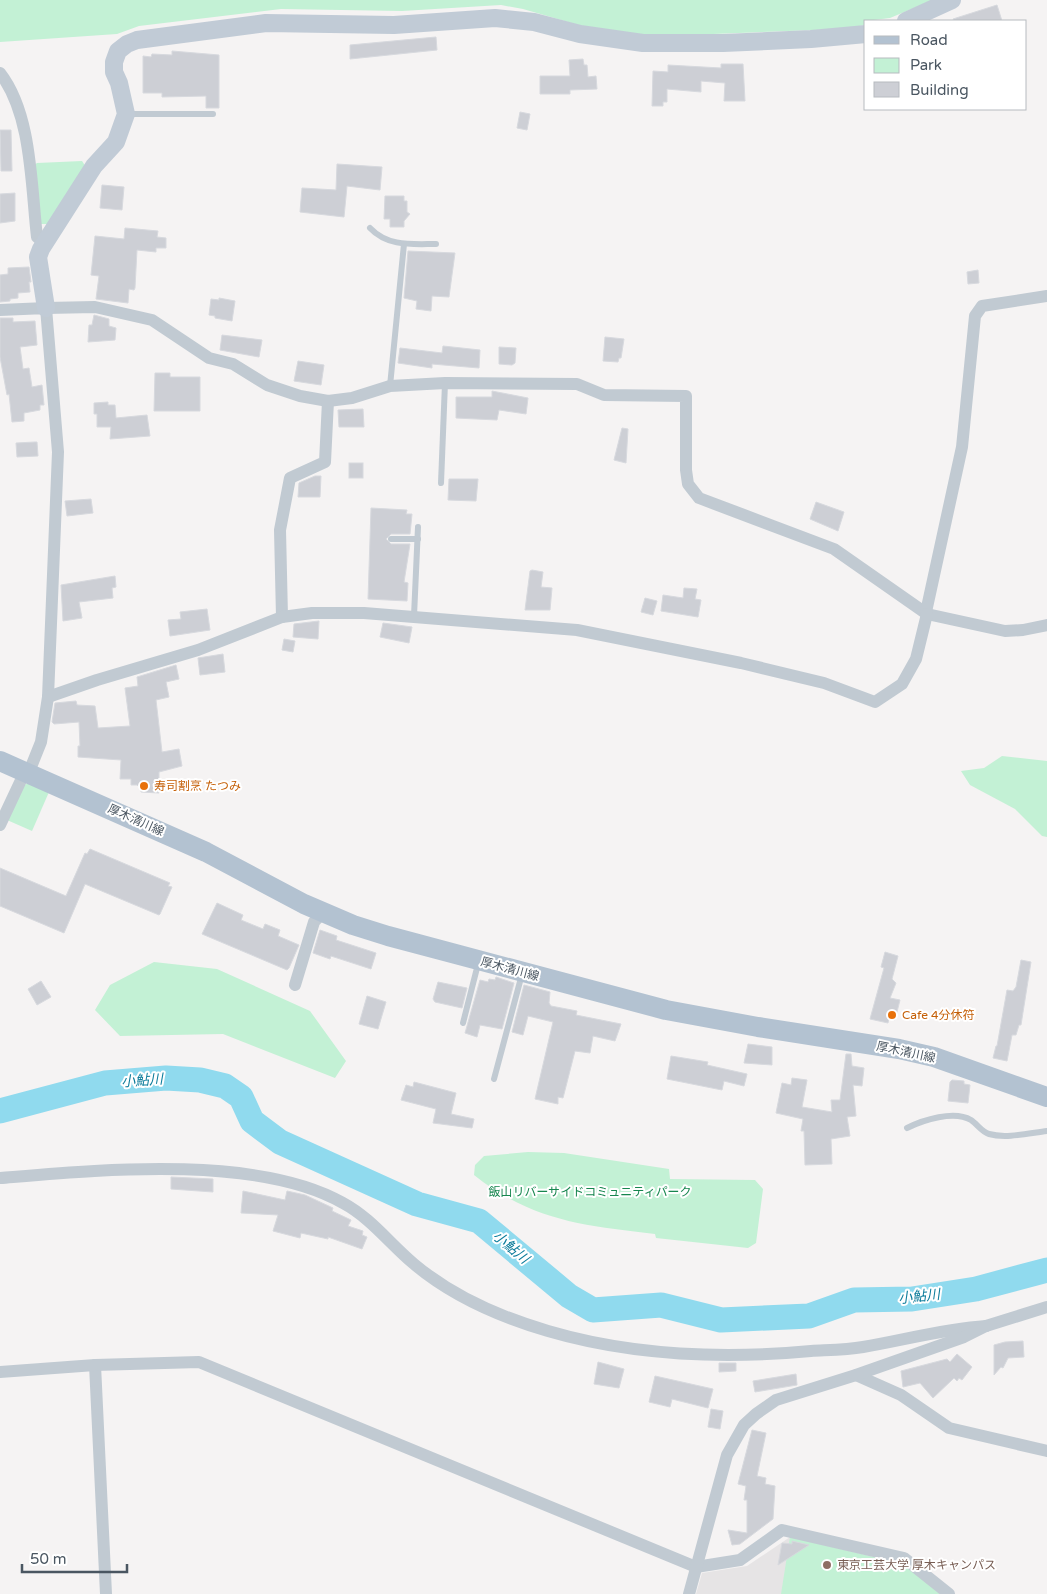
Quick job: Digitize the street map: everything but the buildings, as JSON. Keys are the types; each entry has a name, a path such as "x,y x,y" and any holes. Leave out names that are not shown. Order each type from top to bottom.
{"main road":[{"name":"厚木清川線","path":"0,761 29,772 206,852 323,912 388,936 666,1010 926,1055 1047,1097"}],"street":[{"path":"908,20 952,0"},
{"path":"0,824 22,778 29,772 41,742 48,698 58,452 46,308 38,257 44,242 94,166 116,142 126,114 119,83 114,72 118,51 126,44 137,40 266,23 327,22 394,25 496,18 534,22 615,40 675,44 810,39 864,34"},
{"path":"0,73 9,85 23,121 37,236 44,242"},
{"path":"48,698 97,680 198,650 282,617 312,613 364,612 577,630 741,663 824,683 875,702 902,684 916,659 962,447 975,316 982,306 1047,296"},
{"path":"0,310 95,307 152,320 209,358 233,364 267,385 300,396 328,401 352,398 390,386 445,383 576,384 604,395 686,396 686,470 688,484 692,492 699,498 834,549 927,613 1004,631 1023,630 1047,625"},
{"path":"282,617 280,530 290,478 324,462 328,401"},
{"path":"295,985 314,922 323,912"},
{"path":"0,1178 78,1172 189,1170 281,1179 317,1190 344,1203 366,1218 412,1263 434,1280 480,1306 546,1330 599,1344 699,1356 765,1355 864,1347 961,1328 986,1326"},
{"path":"689,1594 727,1455 744,1425 776,1400 856,1375 964,1336 986,1326 1047,1307"},
{"path":"864,1347 869,1370"},
{"path":"0,1372 96,1365 200,1362 696,1567 740,1560 782,1530 904,1558 949,1594"},
{"path":"96,1365 106,1594"},
{"path":"856,1375 901,1395 950,1428 1047,1450"}],"lane":[{"path":"126,114 213,114"},
{"path":"370,228 380,239 404,244 436,244"},
{"path":"390,386 404,244"},
{"path":"441,483 445,383"},
{"path":"414,616 418,527"},
{"path":"391,538 418,540"},
{"path":"463,1023 479,961"},
{"path":"494,1079 522,972"},
{"path":"907,1128 923,1120 960,1116 970,1120 988,1134 1000,1136 1047,1131"}],"shaded area":[{"name":"東京工芸大学 厚木キャンパス","path":"790,1537 940,1594 696,1594 702,1573 747,1566"}],"green space":[{"path":"0,0 933,0 890,18 864,20 864,25 840,29 663,36 582,26 523,9 501,5 402,11 281,9 139,26 117,34 0,42"},
{"path":"82,161 86,167 50,224 39,224 33,166 37,163"},
{"path":"1002,756 1047,761 1047,837 1042,836 1015,809 970,785 961,771 984,768"},
{"path":"29,783 49,792 32,831 7,820 22,786"},
{"path":"154,962 217,969 310,1011 346,1061 335,1078 223,1034 120,1036 95,1010 110,985"},
{"name":"飯山リバーサイドコミュニティパーク","path":"528,1152 564,1153 669,1169 670,1179 755,1180 763,1189 756,1243 748,1248 656,1238 655,1234 605,1228 560,1219 538,1212 517,1202 474,1175 475,1165 484,1156"},
{"name":"東京工芸大学 厚木キャンパス","path":"790,1537 904,1564 940,1594 781,1594"}],"waterway":[{"name":"小鮎川","path":"0,1111 105,1083 166,1078 200,1080 225,1086 241,1097 252,1121 280,1142 417,1204 479,1221 569,1296 593,1310 661,1305 721,1320 809,1316 854,1300 912,1299 976,1289 1047,1270"}],"place":[{"name":"寿司割烹 たつみ","path":"144,786"},
{"name":"Cafe 4分休符","path":"892,1015"},
{"name":"東京工芸大学 厚木キャンパス","path":"827,1565"}]}
